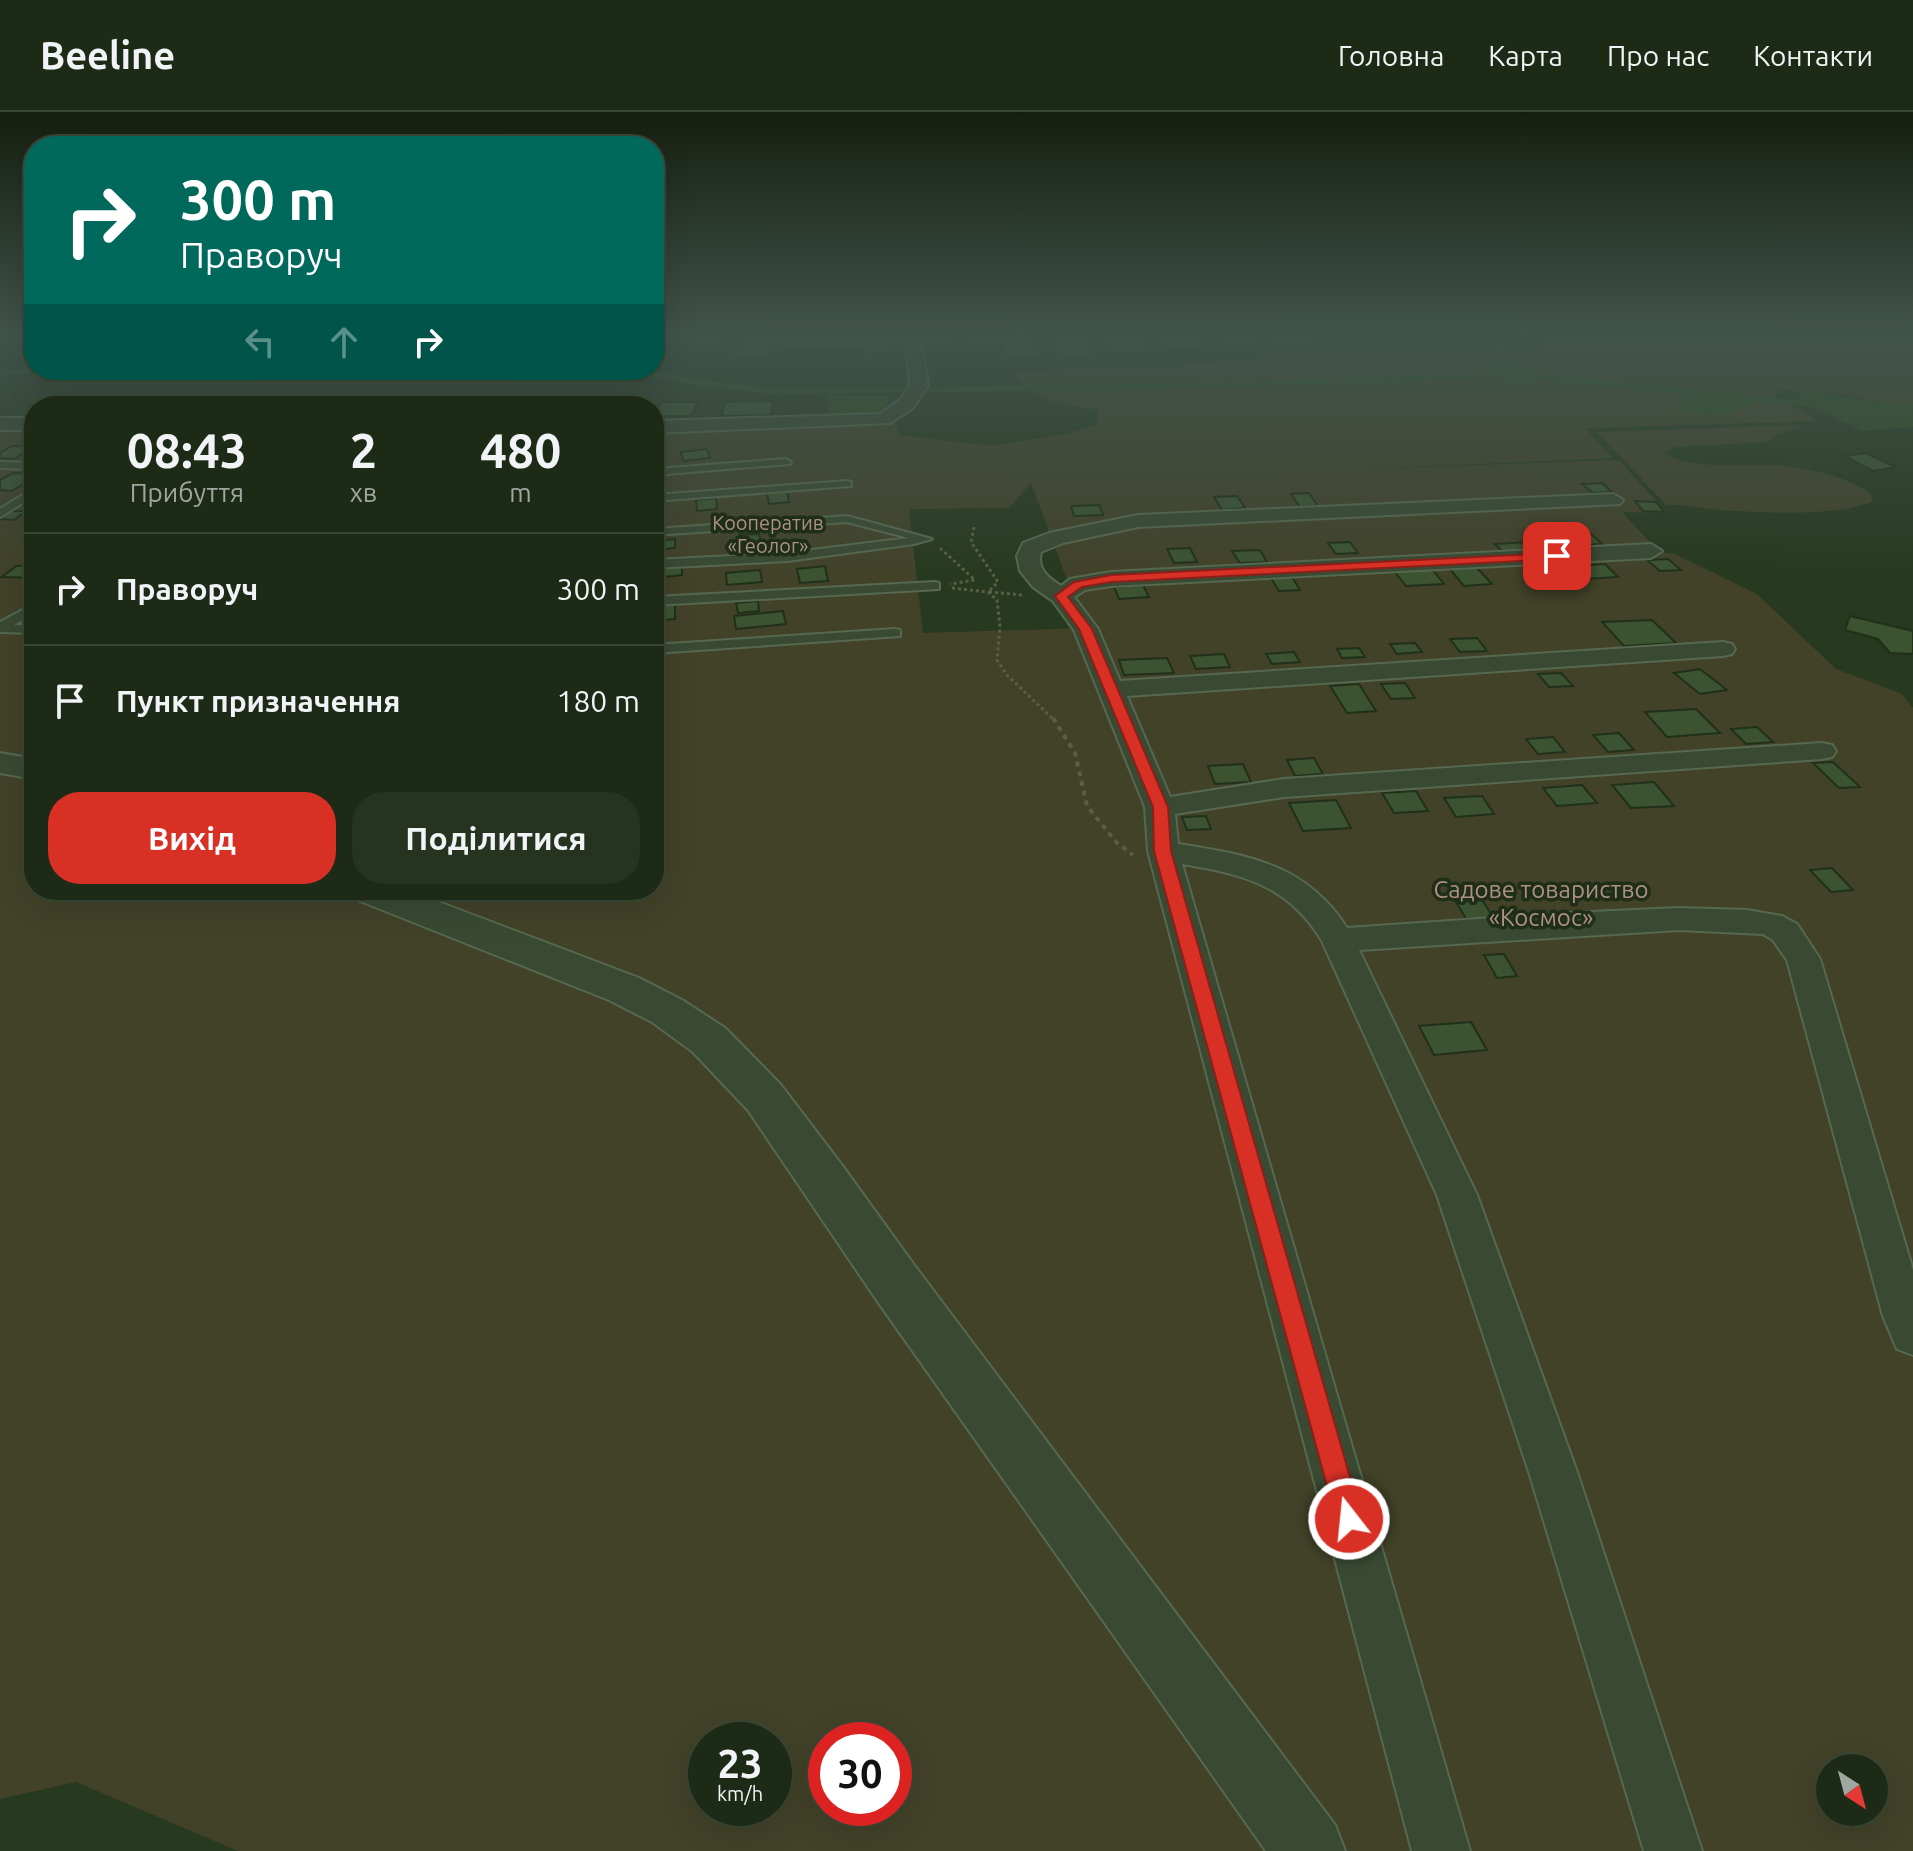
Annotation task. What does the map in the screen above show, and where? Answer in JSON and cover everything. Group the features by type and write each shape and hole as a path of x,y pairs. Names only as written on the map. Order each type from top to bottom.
{"street":[{"path":"664,427 884,419 891,414"},
{"path":"0,424 24,424"},
{"path":"1441,1851 1167,868 1160,807 1086,629 1061,596 1029,571 1026,558 1031,548 1057,538 1138,521 1613,500"},
{"path":"1061,596 1078,584 1111,579 1651,551"},
{"path":"1112,689 1723,649"},
{"path":"1160,807 1299,787 1822,751"},
{"path":"0,763 24,767"},
{"path":"1167,868 1225,861 1278,880 1313,903 1338,940 1457,1195 1553,1472 1673,1851"},
{"path":"395,900 624,989 667,1011 709,1040 764,1097 1309,1851"},
{"path":"1338,940 1679,919 1747,921 1771,924 1785,932 1796,943 1803,959 1913,1335"}],"lane":[{"path":"664,471 786,462"},
{"path":"0,465 24,466"},
{"path":"664,497 847,484"},
{"path":"0,514 24,498"},
{"path":"664,531 847,519 926,539 787,557 664,563"},
{"path":"664,600 935,586"},
{"path":"0,628 24,614"},
{"path":"0,628 24,629"},
{"path":"664,648 895,633"}],"path":[{"path":"974,527 971,542 998,582 988,592"},
{"path":"935,586 988,592 997,600 1000,627 997,660 1007,675 1051,716 1075,753 1087,806 1116,842 1167,868"}],"green space":[{"path":"1097,414 1807,414 1819,421 1585,428 1612,458 1366,469 1619,460 1667,513 1622,512 1659,552 1675,554 1757,594 1836,669 1902,694 1913,708 1913,1851 238,1851 76,1782 0,1799 0,431 24,431 24,900 664,900 664,427 896,423 898,435 992,446 1067,434 1096,425","holes":["1031,483 1085,628 923,633 909,509 1009,508"]},
{"path":"1799,425 1803,428 1778,434 1767,442 1676,447 1664,452 1673,458 1701,464 1775,465 1813,470 1860,487 1871,494 1872,502 1837,510 1798,513 1666,505 1597,432"}],"shaded area":[{"path":"829,414 876,414 863,417 829,417"},
{"path":"1826,414 1913,414 1913,427 1862,431"}],"building":[{"path":"664,414 692,414 664,416"},
{"path":"722,414 771,414 771,415"},
{"path":"12,446 24,447 24,453 14,459 0,458 0,453"},
{"path":"707,449 710,458 683,461 681,452"},
{"path":"1866,453 1895,467 1873,471 1845,456"},
{"path":"13,473 24,474 24,483 12,491 0,490 0,480"},
{"path":"1602,483 1612,492 1593,493 1582,484"},
{"path":"787,491 789,502 769,504 767,493"},
{"path":"1309,493 1318,506 1300,507 1291,494"},
{"path":"1237,496 1245,508 1222,510 1214,497"},
{"path":"716,498 717,509 697,511 696,500"},
{"path":"1635,501 1656,502 1664,512 1643,511"},
{"path":"1099,505 1103,515 1074,516 1071,506"},
{"path":"9,511 24,511 14,520 0,519"},
{"path":"1562,529 1568,534 1590,533 1602,544 1559,546 1543,530"},
{"path":"759,534 761,547 741,549 739,535"},
{"path":"675,539 675,548 664,549 664,540"},
{"path":"1545,541 1553,549 1503,552 1495,544"},
{"path":"1350,542 1358,553 1336,554 1328,543"},
{"path":"1190,548 1197,562 1174,563 1167,549"},
{"path":"1260,550 1267,562 1240,563 1232,551"},
{"path":"1668,559 1681,570 1660,571 1647,560"},
{"path":"1605,564 1618,577 1584,579 1571,566"},
{"path":"16,566 24,566 24,578 2,577"},
{"path":"682,566 682,575 664,577 664,567"},
{"path":"825,566 828,581 800,583 797,569"},
{"path":"1476,567 1492,584 1464,586 1449,568"},
{"path":"1432,569 1444,584 1406,586 1394,571"},
{"path":"760,570 762,582 727,585 726,573"},
{"path":"1292,577 1300,590 1279,591 1271,578"},
{"path":"1143,585 1149,597 1119,599 1114,587"},
{"path":"758,601 759,611 738,613 736,603"},
{"path":"675,603 675,619 664,620 664,604"},
{"path":"783,611 786,624 736,629 734,616"},
{"path":"1850,616 1913,631 1913,654 1890,653 1878,639 1845,630"},
{"path":"1652,620 1676,643 1624,646 1602,622"},
{"path":"1477,638 1487,651 1460,652 1450,639"},
{"path":"1415,643 1422,652 1397,654 1390,644"},
{"path":"1359,648 1365,657 1342,658 1337,649"},
{"path":"1294,652 1300,662 1272,664 1266,654"},
{"path":"1224,654 1230,667 1196,669 1190,656"},
{"path":"1167,658 1174,673 1124,675 1119,660"},
{"path":"1700,669 1727,690 1700,694 1674,673"},
{"path":"1561,673 1573,686 1549,687 1538,674"},
{"path":"1405,683 1415,698 1391,699 1381,684"},
{"path":"1359,684 1376,711 1347,713 1330,686"},
{"path":"1696,709 1720,733 1667,737 1645,712"},
{"path":"1757,727 1773,742 1746,744 1731,729"},
{"path":"1619,733 1634,750 1608,752 1593,735"},
{"path":"1553,737 1565,752 1538,754 1526,739"},
{"path":"1314,758 1323,774 1295,776 1287,760"},
{"path":"1833,762 1860,787 1839,788 1813,763"},
{"path":"1243,764 1251,782 1215,784 1208,766"},
{"path":"1654,782 1674,806 1631,808 1612,785"},
{"path":"1582,785 1597,803 1557,806 1543,788"},
{"path":"1416,791 1428,811 1394,813 1382,793"},
{"path":"1482,796 1494,814 1456,817 1444,798"},
{"path":"1336,800 1351,828 1303,831 1289,803"},
{"path":"1206,816 1211,829 1187,830 1182,817"},
{"path":"1832,868 1853,890 1831,892 1810,870"},
{"path":"1482,900 1495,920 1468,922 1456,902"},
{"path":"1504,954 1517,976 1497,978 1484,955"},
{"path":"1471,1022 1487,1050 1434,1055 1419,1026"}],"route":[{"path":"1349,1519 1163,851 1160,807 1086,629 1061,596 1078,584 1111,579 1557,556"}],"park label":[{"name":"Кооператив «Геолог»","path":"768,534"},
{"name":"Садове товариство «Космос»","path":"1541,904"}]}
